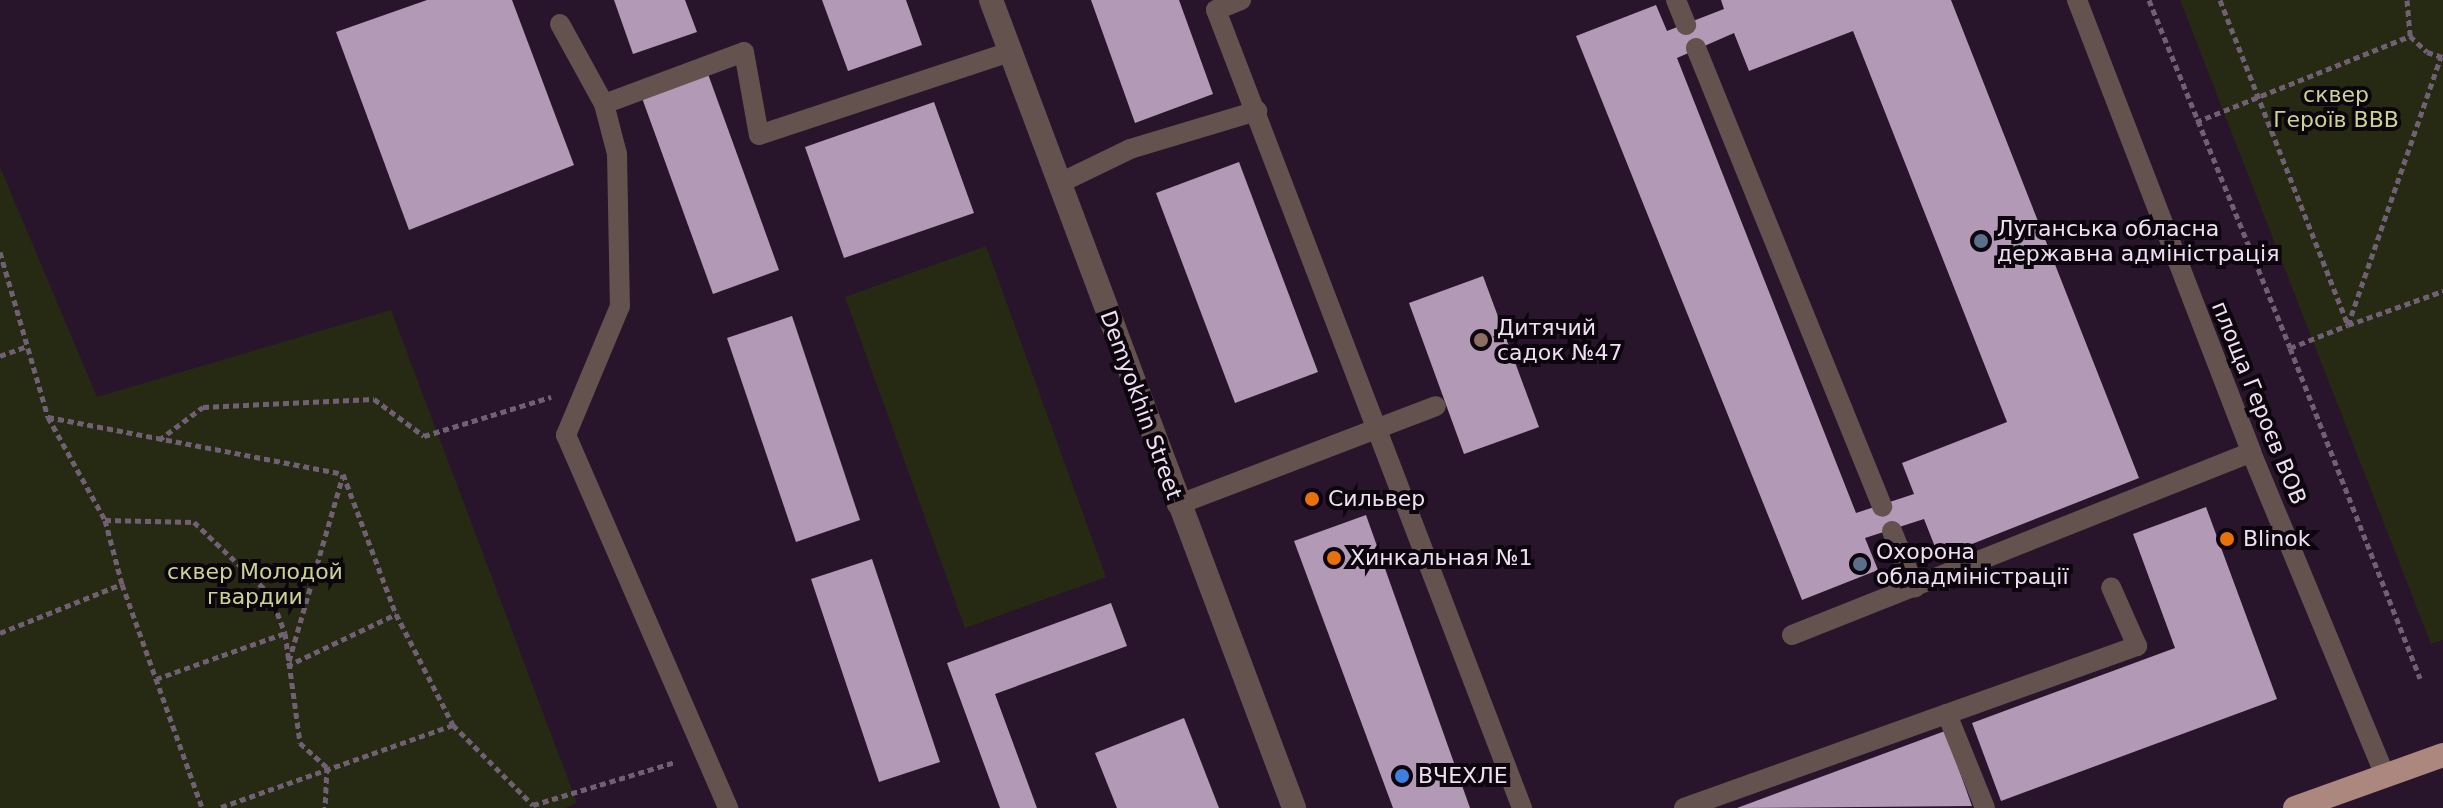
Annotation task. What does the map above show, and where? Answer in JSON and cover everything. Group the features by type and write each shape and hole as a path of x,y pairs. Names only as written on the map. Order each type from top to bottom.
{"main road":[{"path":"2295,808 2443,755"}],"street":[{"name":"Demyokhin Street","path":"991,0 1177,505 1294,808"}],"lane":[{"path":"1241,0 1216,10 1380,430 1522,808"},
{"path":"1676,0 1686,25"},
{"name":"площа Героєв ВОВ","path":"2077,0 2251,452 2385,775"},
{"path":"560,24 604,104 617,154 620,306 566,435 728,808"},
{"path":"1696,48 1882,507"},
{"path":"604,104 744,52 759,135 1010,52"},
{"path":"1060,183 1130,149 1257,111"},
{"path":"1177,505 1380,430 1436,406"},
{"path":"1792,635 2251,452"},
{"path":"1892,531 1915,588"},
{"path":"1684,808 2137,646 2111,587"},
{"path":"1947,714 1985,808"}],"path":[{"path":"2149,0 2420,678"},
{"path":"2220,0 2348,325"},
{"path":"2348,325 2442,57 2427,52 2410,36 2405,22 2407,0"},
{"path":"2196,122 2410,36"},
{"path":"1,257 48,417 105,520 122,584 202,808"},
{"path":"2290,348 2443,291"},
{"path":"0,356 25,347"},
{"path":"158,441 203,407 374,399 424,436 586,387"},
{"path":"48,417 158,441 343,474"},
{"path":"343,474 396,614 453,725 533,805 683,760"},
{"path":"287,666 343,474"},
{"path":"105,520 194,522 270,594 285,633 287,666 300,743 327,767"},
{"path":"0,633 122,584"},
{"path":"287,666 396,614"},
{"path":"156,679 285,633"},
{"path":"218,808 453,725"},
{"path":"325,808 327,767"}],"green space":[{"name":"сквер Героїв ВВВ","path":"2180,0 2443,0 2443,640 2431,644"},
{"name":"сквер Молодой гвардии","path":"0,167 97,397 391,310 577,803 565,808 0,808"},
{"path":"986,246 1106,577 965,628 845,297"}],"building":[{"path":"427,0 512,0 574,165 409,230 336,32"},
{"path":"614,0 685,0 697,32 633,54"},
{"path":"822,0 906,0 922,45 848,71"},
{"path":"1091,0 1179,0 1213,94 1135,123"},
{"path":"1721,0 1951,0 2139,478 1939,557 1924,519 1865,538 1878,570 1802,600 1576,36 1656,5 1667,31 1724,9","holes":["1853,31 2007,422 1902,463 1914,494 1856,513 1677,58 1734,33 1749,71"]},
{"path":"708,74 779,270 713,294 642,98"},
{"path":"934,102 974,213 844,258 805,147"},
{"path":"1239,162 1318,372 1235,403 1156,193"},
{"path":"1483,276 1539,427 1464,454 1409,303"},
{"path":"792,316 860,520 796,542 727,338"},
{"path":"2206,507 2277,699 2001,801 1972,723 2175,648 2133,534"},
{"path":"1366,515 1470,808 1393,808 1294,541"},
{"path":"872,559 940,762 879,782 811,579"},
{"path":"1111,603 1127,646 995,694 1037,808 1000,808 947,663"},
{"path":"1184,718 1219,808 1117,808 1095,753"},
{"path":"1945,731 1972,806 1737,808"}],"place":[{"name":"Луганська обласна державна адміністрація","path":"1981,241"},
{"name":"Дитячий садок №47","path":"1481,340"},
{"name":"Сильвер","path":"1312,499"},
{"name":"Blinok","path":"2227,539"},
{"name":"Хинкальная №1","path":"1334,558"},
{"name":"Охорона обладміністрації","path":"1860,564"},
{"name":"ВЧЕХЛЕ","path":"1402,776"}]}
